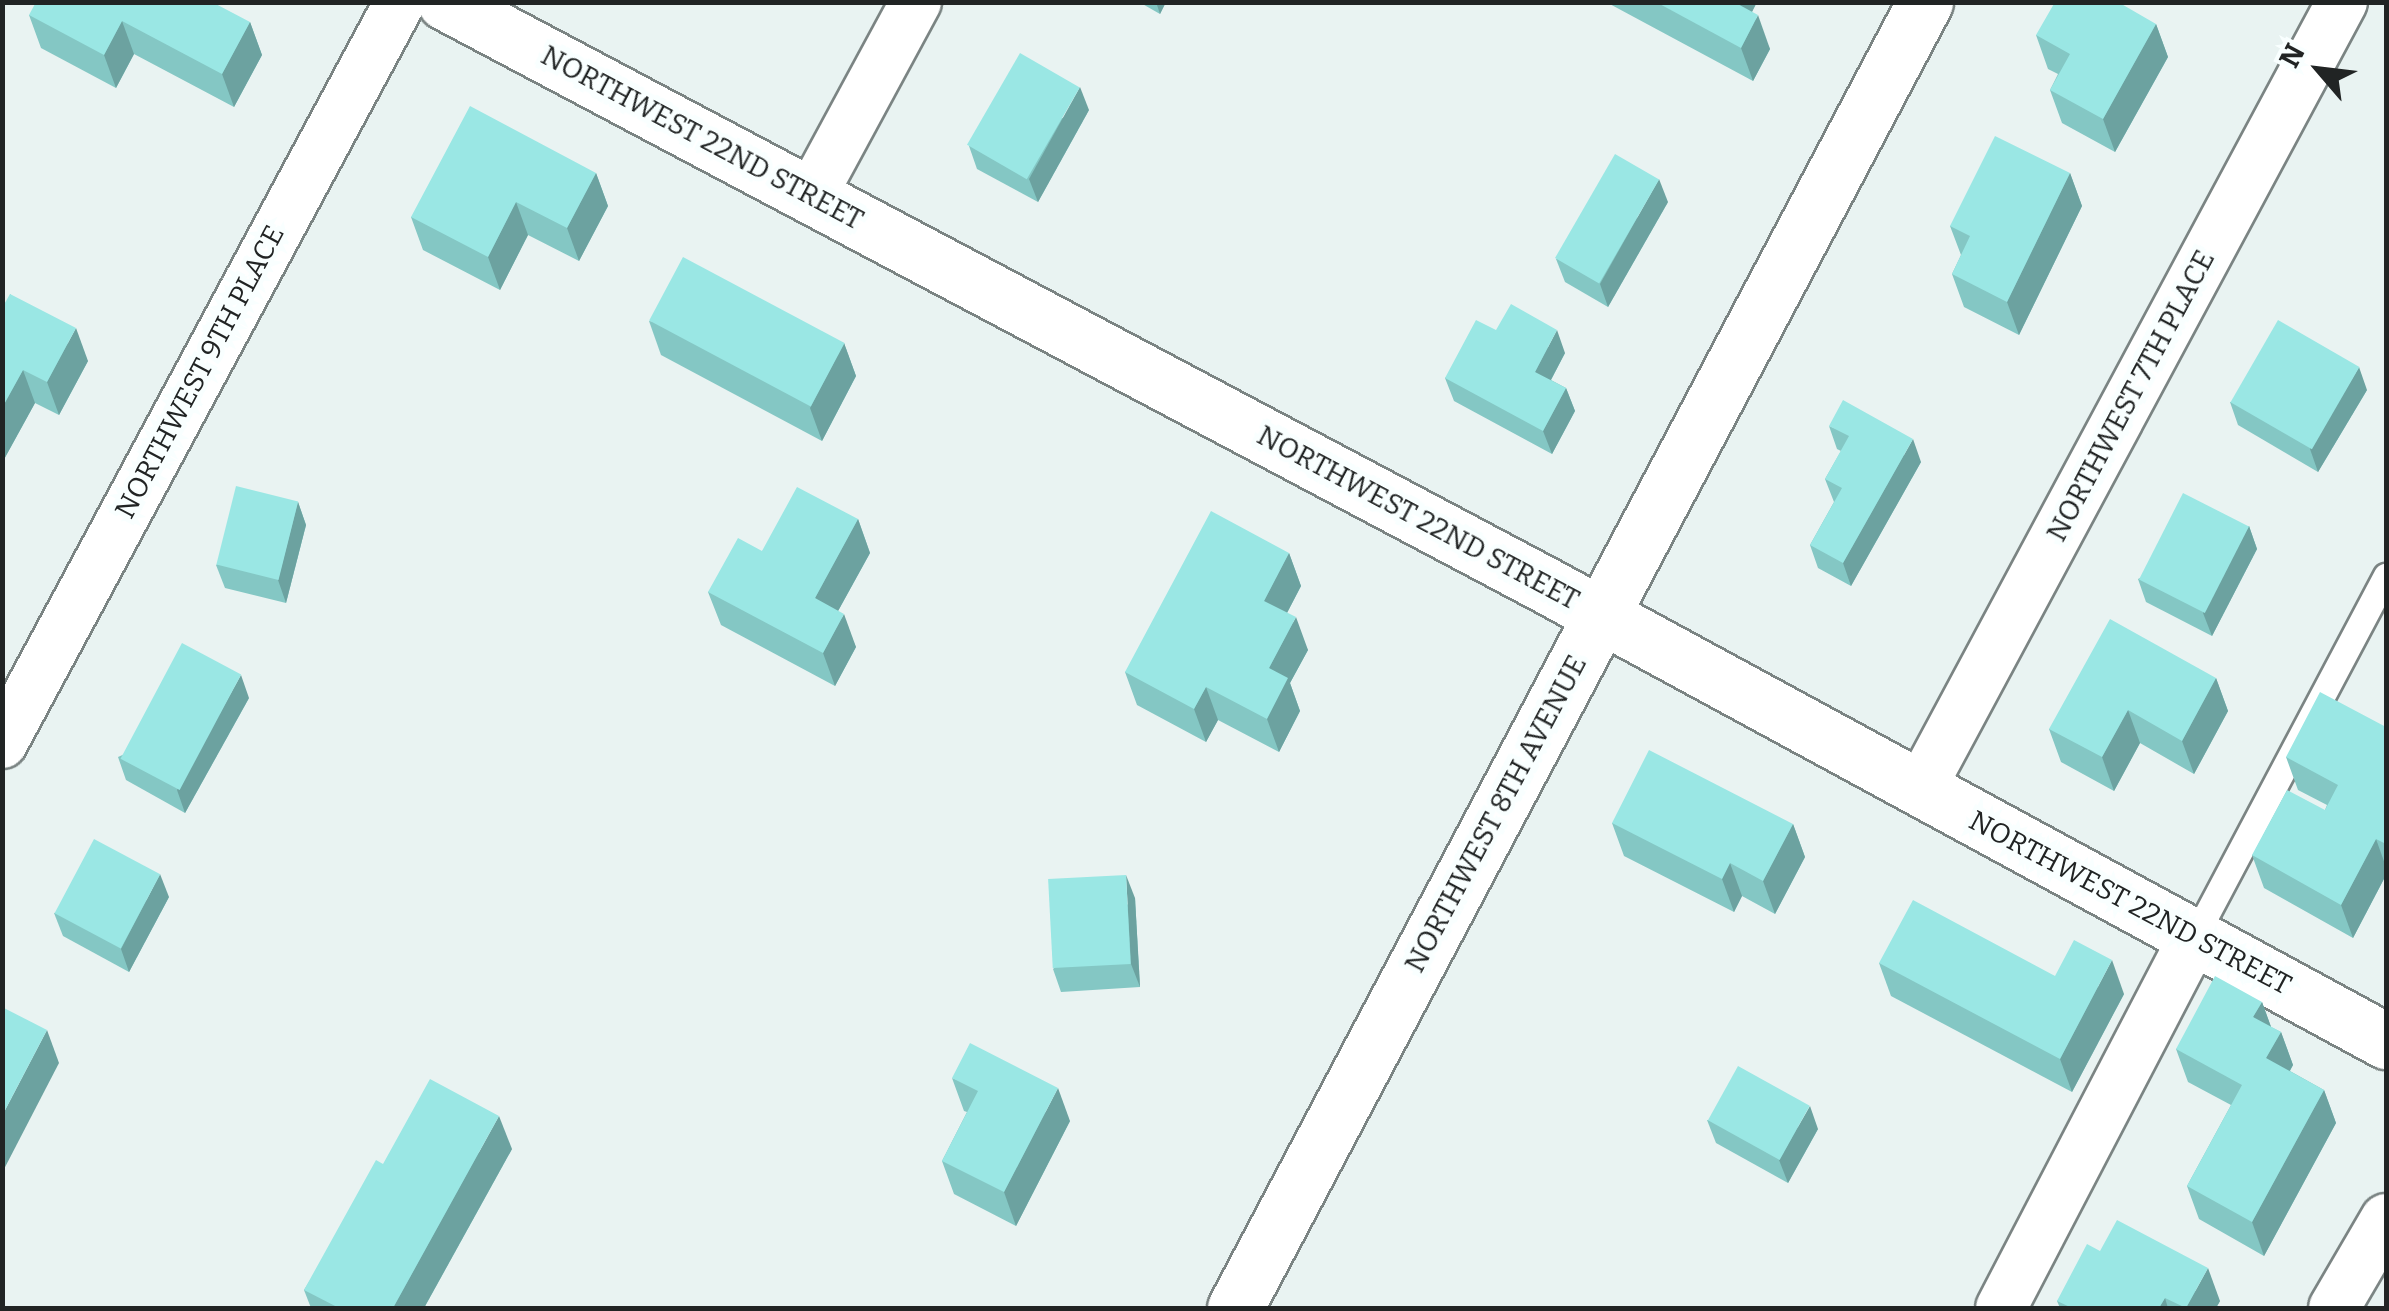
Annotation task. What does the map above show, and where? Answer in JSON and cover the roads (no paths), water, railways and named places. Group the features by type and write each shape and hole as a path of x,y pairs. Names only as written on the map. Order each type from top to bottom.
{"street":[{"name":"NORTHWEST 9TH PLACE","path":"2,743 400,2"},
{"name":"NORTHWEST 22ND STREET","path":"445,2 1600,615 2386,1041"},
{"path":"810,196 916,2"},
{"name":"NORTHWEST 8TH AVENUE","path":"1235,1308 1925,2"},
{"name":"NORTHWEST 7TH PLACE","path":"1920,790 2342,2"},
{"path":"2001,1308 2194,938"},
{"path":"2334,1308 2386,1219"}],"lane":[{"path":"2194,938 2386,576"}]}
